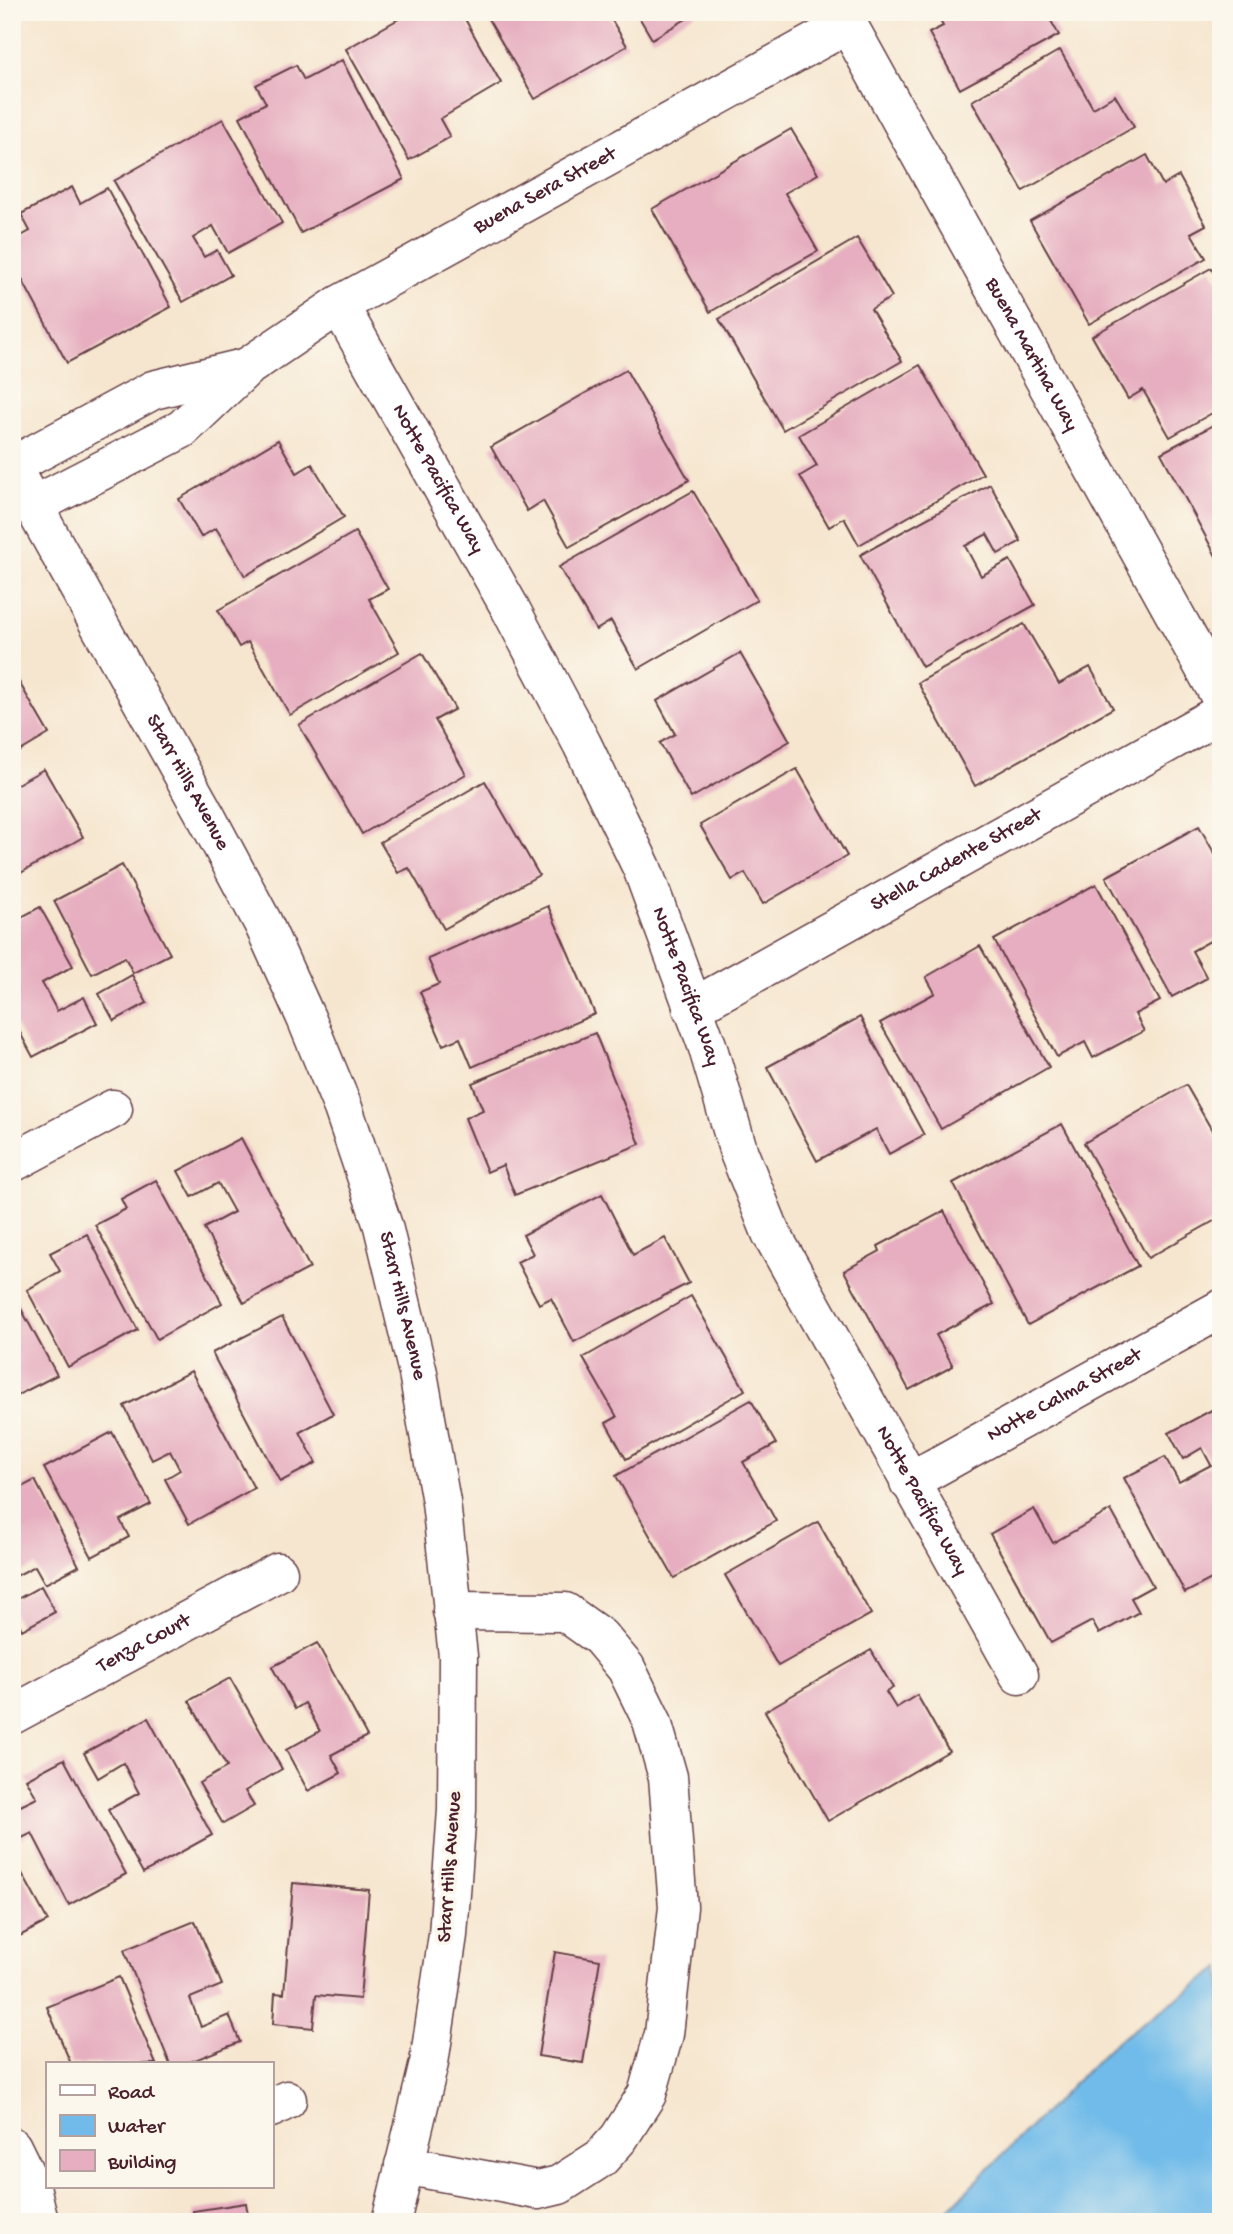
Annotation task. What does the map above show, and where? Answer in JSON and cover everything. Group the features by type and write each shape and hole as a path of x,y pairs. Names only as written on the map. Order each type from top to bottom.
{"street":[{"name":"Buena Sera Street","path":"33,506 182,429 246,368 339,304 844,18"},
{"name":"Buena Martina Way","path":"844,18 1221,698"},
{"name":"Notte Pacifica Way","path":"339,304 502,594 582,744 642,868 707,1045 739,1153 771,1233 1019,1675"},
{"name":"Buena Sera Street","path":"12,467 153,390 246,368"},
{"path":"112,412 134,454"},
{"name":"Starr Hills Avenue","path":"12,467 263,923 306,1018 343,1108 383,1226 418,1373 441,1502 458,1656 457,1797 448,1935 429,2063 391,2222"},
{"name":"Stella Cadente Street","path":"692,1007 1221,713"},
{"path":"12,1163 113,1109"},
{"name":"Notte Calma Street","path":"909,1482 1221,1309"},
{"name":"Tenza Court","path":"12,1715 278,1572"},
{"path":"404,2165 538,2190 559,2185 601,2158 619,2138 647,2094 664,2034 678,1907 668,1777 652,1721 626,1668 600,1637 565,1612 452,1611"},
{"path":"12,2147 39,2197"}],"water":[{"path":"1221,1968 1221,2222 936,2222 1113,2044"}],"building":[{"path":"411,12 436,12 438,17 446,12 461,12 501,83 440,119 450,137 409,160 346,49"},
{"path":"484,12 607,12 627,46 535,99"},
{"path":"636,12 698,12 652,39"},
{"path":"935,12 1046,12 1059,35 960,89 929,33 943,26"},
{"path":"1060,50 1093,108 1115,95 1134,127 1023,191 972,101"},
{"path":"342,60 404,179 301,233 240,117 266,103 256,85 296,65 304,80"},
{"path":"223,119 282,223 228,253 213,226 193,238 204,257 217,250 231,275 183,302 114,181"},
{"path":"791,129 818,174 785,193 818,251 710,312 652,209"},
{"path":"1147,155 1163,185 1179,176 1206,225 1191,233 1206,258 1089,324 1030,221"},
{"path":"72,187 80,203 107,188 171,307 67,363 12,261 12,241 30,231 21,214"},
{"path":"857,238 892,297 871,309 902,361 783,430 719,319"},
{"path":"1211,268 1221,285 1221,408 1170,437 1143,390 1128,399 1092,336"},
{"path":"920,365 983,474 859,545 844,518 829,527 800,476 817,466 799,435"},
{"path":"626,370 689,480 569,547 543,501 527,511 491,447"},
{"path":"1221,421 1221,556 1217,558 1161,453"},
{"path":"278,440 297,473 312,464 344,517 245,576 216,528 201,537 179,499"},
{"path":"990,484 1021,541 998,554 987,534 965,546 981,576 1010,560 1035,605 922,667 860,555"},
{"path":"693,491 757,600 638,669 611,621 596,630 559,567"},
{"path":"355,532 388,589 369,599 399,652 290,715 248,642 239,647 218,610"},
{"path":"1024,624 1059,684 1090,667 1113,708 975,786 918,683"},
{"path":"422,653 455,709 435,720 466,774 362,834 299,725"},
{"path":"740,653 790,741 691,798 660,743 675,734 657,701"},
{"path":"12,670 49,734 12,756"},
{"path":"44,769 83,837 12,878 12,787"},
{"path":"797,769 847,856 763,904 745,873 732,880 700,825"},
{"path":"485,781 539,875 444,929 409,868 398,873 380,842"},
{"path":"1199,826 1221,865 1221,935 1192,951 1207,978 1172,997 1106,877"},
{"path":"122,865 170,954 133,973 125,957 92,974 54,901"},
{"path":"1096,884 1160,1001 1135,1014 1144,1031 1093,1058 1085,1042 1057,1057 994,940"},
{"path":"548,906 595,1014 472,1067 460,1038 443,1045 420,992 439,984 428,959"},
{"path":"40,907 73,966 42,983 57,1011 84,997 97,1023 33,1057 12,1018 12,922"},
{"path":"980,946 1049,1067 941,1129 880,1023 935,993 926,977"},
{"path":"132,975 147,1003 114,1021 99,994"},
{"path":"860,1017 924,1135 889,1154 876,1129 817,1161 767,1067"},
{"path":"595,1033 640,1144 515,1195 503,1165 487,1172 465,1118 483,1110 472,1083"},
{"path":"1186,1085 1221,1146 1221,1217 1148,1258 1084,1143"},
{"path":"1062,1124 1138,1266 1028,1325 953,1183"},
{"path":"241,1138 310,1268 244,1303 204,1228 234,1212 218,1183 192,1197 178,1171"},
{"path":"156,1180 222,1303 157,1339 95,1225 126,1209 121,1199"},
{"path":"602,1194 633,1255 665,1238 689,1283 574,1342 551,1298 539,1304 517,1262 533,1254 523,1235"},
{"path":"944,1211 994,1304 936,1335 953,1366 909,1390 844,1271 880,1251 878,1246"},
{"path":"87,1234 138,1330 68,1367 27,1290 60,1271 50,1253"},
{"path":"12,1292 57,1375 12,1398"},
{"path":"691,1296 745,1390 626,1459 606,1423 617,1417 583,1358"},
{"path":"282,1317 333,1414 300,1432 316,1463 280,1482 212,1353"},
{"path":"191,1371 254,1488 189,1524 165,1479 180,1470 170,1451 152,1460 124,1406"},
{"path":"751,1400 776,1444 743,1462 776,1521 674,1578 616,1476"},
{"path":"1221,1405 1221,1574 1185,1593 1124,1478 1165,1457 1179,1482 1211,1465 1202,1448 1183,1459 1169,1433"},
{"path":"112,1432 151,1504 120,1520 129,1537 92,1557 44,1468"},
{"path":"35,1480 79,1566 45,1584 35,1566 12,1578 12,1492"},
{"path":"1034,1509 1053,1543 1111,1510 1153,1586 1131,1598 1139,1612 1099,1634 1092,1621 1051,1643 990,1534"},
{"path":"818,1522 871,1614 778,1666 725,1575"},
{"path":"41,1586 55,1612 22,1630 12,1610 12,1602"},
{"path":"317,1643 367,1736 331,1755 341,1773 308,1791 286,1750 320,1731 305,1703 295,1709 272,1667"},
{"path":"871,1650 893,1688 886,1692 896,1708 917,1695 949,1751 828,1821 765,1711"},
{"path":"230,1678 282,1769 245,1791 254,1806 223,1824 199,1783 227,1767 189,1701"},
{"path":"148,1718 212,1835 143,1873 108,1810 139,1793 123,1763 98,1778 84,1753"},
{"path":"64,1759 126,1874 69,1905 32,1833 20,1839 12,1825 12,1810 37,1798 26,1779"},
{"path":"12,1855 48,1921 12,1940"},
{"path":"293,1883 369,1890 360,1999 316,1995 313,2028 273,2024 275,1993 284,1994"},
{"path":"195,1921 222,1985 190,1998 201,2027 229,2015 240,2042 190,2062 169,2062 124,1950"},
{"path":"555,1952 600,1960 583,2063 538,2056"},
{"path":"119,1977 155,2062 70,2062 47,2007"},
{"path":"246,2203 249,2222 195,2222 193,2211"}]}
